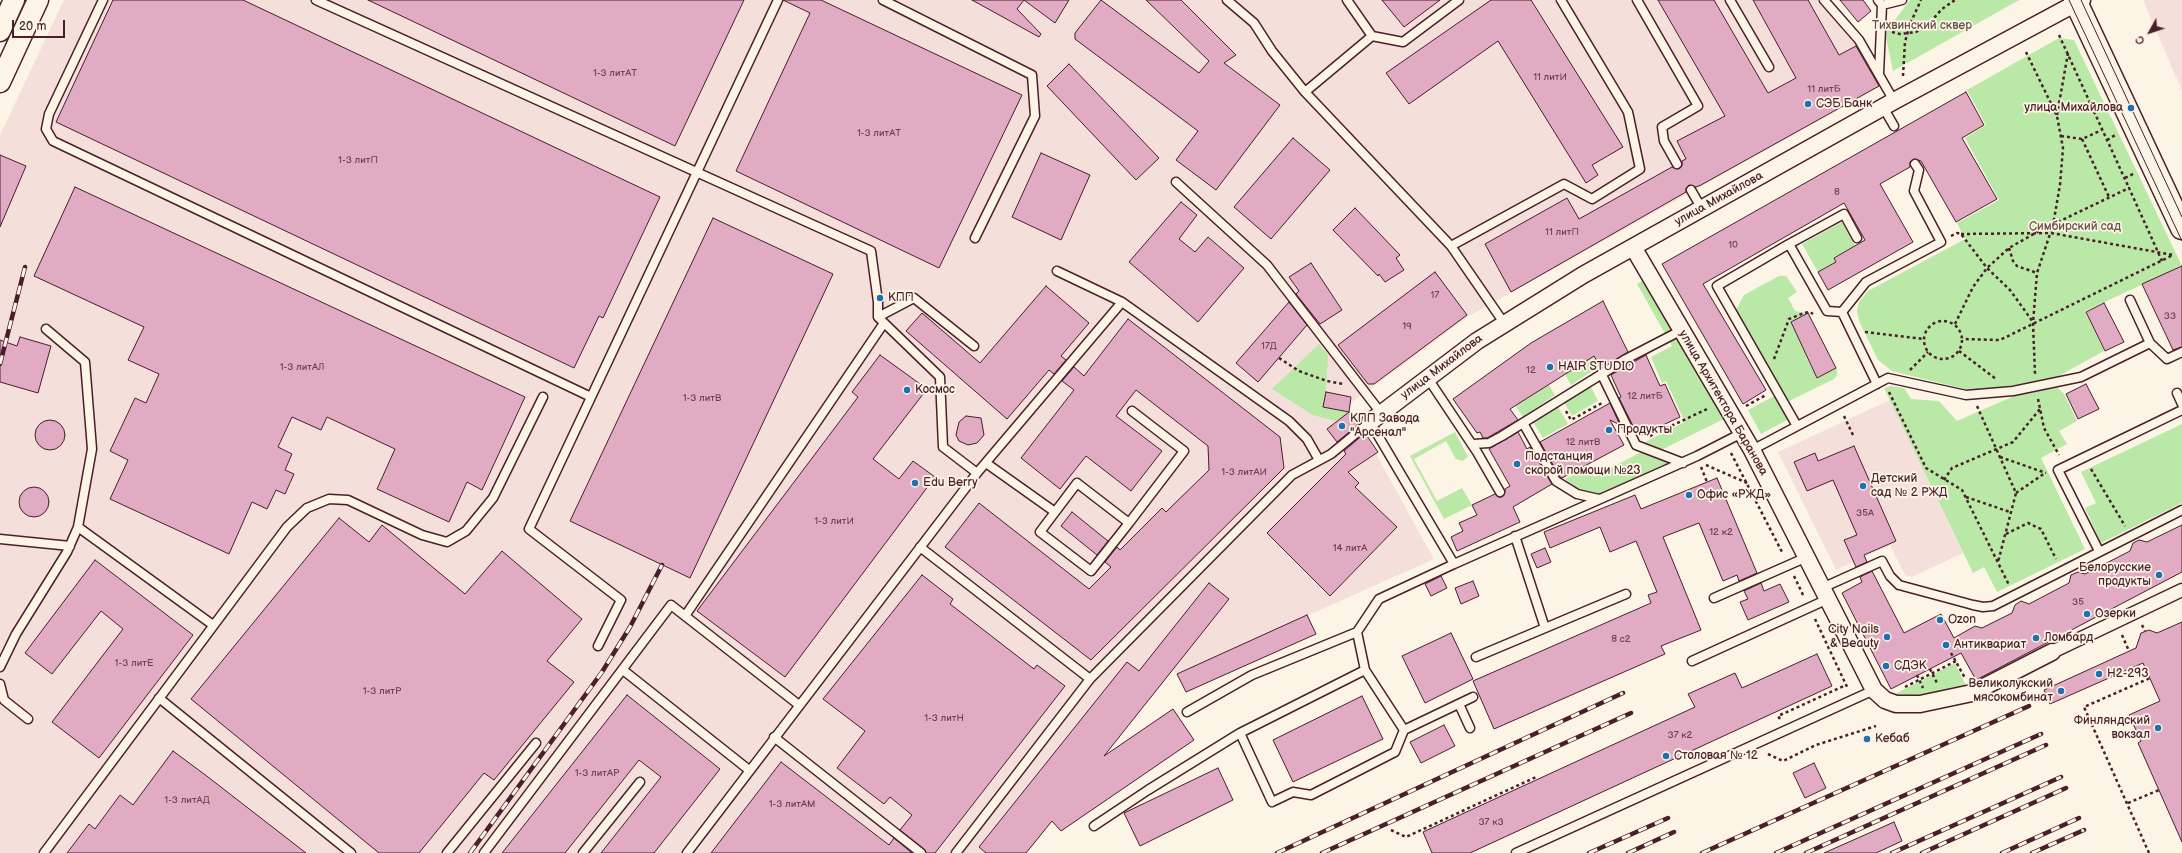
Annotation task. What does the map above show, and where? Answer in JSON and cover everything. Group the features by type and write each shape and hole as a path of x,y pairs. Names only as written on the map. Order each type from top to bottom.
{"main road":[{"path":"2078,1 2182,228"}],"street":[{"path":"0,31 14,0"},
{"path":"0,82 38,0"},
{"name":"улица Михайлова","path":"1376,418 1427,377 1504,323 1633,246 2078,1"},
{"name":"улица Архитектора Баранова","path":"1633,246 1752,450 1874,690 1885,700 1896,704 1920,704 1972,693 2052,652 2182,590"}],"lane":[{"path":"103,0 49,114 46,129 53,141 591,397"},
{"path":"316,0 871,251 878,302 878,317 940,377 943,447 977,474"},
{"path":"598,646 621,600 530,528 778,0"},
{"path":"883,0 1032,75 1035,116 975,238"},
{"path":"1227,0 1254,23 1272,51 1306,92 1451,246 1504,323"},
{"path":"1347,0 1372,36 1404,42 1460,0"},
{"path":"1451,246 1564,184 1592,199 1640,169 1628,112 1562,0"},
{"path":"1637,0 1698,106 1662,127 1664,141 1677,164"},
{"path":"1730,0 1769,67"},
{"path":"1824,0 1859,40 1879,75 1889,104 1894,126"},
{"path":"1879,75 1882,27 1880,3 1902,0"},
{"path":"1306,92 1372,36"},
{"path":"1842,312 1866,282 1941,242 1914,191 1919,170 1916,164"},
{"path":"1176,182 1267,265 1376,418 1454,564"},
{"path":"1691,190 1702,209"},
{"path":"1797,426 1717,286 1844,214 1857,238"},
{"path":"1789,244 1827,311 1842,312"},
{"path":"1057,271 1122,302 1289,421 1307,439 1319,460"},
{"path":"878,317 914,298 974,346"},
{"path":"2130,300 2150,343 2167,359 2182,352"},
{"path":"687,853 774,737 977,474 1122,302"},
{"path":"1842,312 1850,330 1880,382"},
{"path":"685,616 884,323"},
{"path":"0,667 16,634 70,546 78,527 92,449 85,362 46,329"},
{"path":"1472,444 1489,443 1626,359 1682,330"},
{"path":"1752,450 1888,378 1972,394 2013,391 2080,377 2150,343"},
{"path":"1602,375 1636,445 1683,463"},
{"path":"1427,377 1472,444 1500,492"},
{"path":"2177,393 2182,404"},
{"path":"44,853 158,698 287,527 307,508 328,500 348,500 422,535 447,542 466,531 493,498 543,397"},
{"path":"2099,551 2061,469 2182,410"},
{"path":"1129,523 1077,483 1040,532 1091,571 1129,523 1184,451 1132,411"},
{"path":"956,853 1090,679 1292,475 1331,454 1376,418"},
{"path":"1523,423 1556,481 1577,494 1599,499"},
{"path":"1188,712 1252,675 1357,632 1379,599 1515,536 1683,463 1742,433"},
{"path":"986,463 1055,512"},
{"path":"1692,661 1825,594 1882,560 1890,576 1899,585 1982,607 1993,606 2130,535 2182,510"},
{"path":"78,527 213,625"},
{"path":"1515,536 1544,628"},
{"path":"0,539 70,546"},
{"path":"920,547 1090,679"},
{"path":"1714,598 1806,557"},
{"path":"1476,657 1626,594"},
{"path":"484,853 624,670 671,605 799,705"},
{"path":"1357,632 1365,670 1404,730"},
{"path":"624,670 750,770"},
{"path":"1094,826 1148,790 1240,733 1365,670"},
{"path":"0,684 4,700 28,719"},
{"path":"1516,853 1874,690"},
{"path":"1240,733 1272,802 1293,792 1311,795 1395,752 1404,730 1473,697"},
{"path":"158,698 351,853"},
{"path":"1459,704 1470,728"},
{"path":"774,737 921,853"},
{"path":"447,853 536,743"},
{"path":"584,853 640,782"}],"path":[{"path":"1903,76 1907,33 1921,0"},
{"path":"1882,27 1900,34 1916,32 1927,26 1942,9 1955,0"},
{"path":"2059,35 2162,261"},
{"path":"1998,563 2016,493 2045,473 2061,469 2044,428 2035,386 2033,323 2037,273 2052,233 2060,185 2063,148 2062,136 2057,116 2026,52"},
{"path":"2057,116 2068,53"},
{"path":"2062,136 2082,139 2102,130"},
{"path":"2107,140 2115,136"},
{"path":"2082,139 2110,197"},
{"path":"2124,178 2133,174"},
{"path":"1954,324 1973,287 1987,268 2009,248 2037,232 2129,188"},
{"path":"1941,242 1957,233 2037,232 2052,233 2174,255 2000,340 1963,339"},
{"path":"1961,234 1987,268 2010,290 2033,323"},
{"path":"2009,248 2013,261 2017,266 2037,273"},
{"path":"1768,375 1790,319 1796,315 1810,312 1818,318"},
{"path":"1940,321 1947,321 1954,324 1960,330 1963,339 1959,351 1954,356 1940,360 1928,352 1924,339 1927,329 1940,321"},
{"path":"1850,330 1924,339"},
{"path":"1959,351 2013,391"},
{"path":"1900,380 1928,352"},
{"path":"1279,358 1299,371 1327,381"},
{"path":"1880,382 1926,468 1962,490 2010,586"},
{"path":"1740,409 1777,389"},
{"path":"1972,394 2016,493"},
{"path":"1560,400 1571,420 1613,397"},
{"path":"1838,405 1853,435"},
{"path":"1636,445 1707,409"},
{"path":"1944,480 1952,468 2013,442 2040,409"},
{"path":"2000,456 2045,473"},
{"path":"2084,457 2130,535"},
{"path":"1700,463 1747,484"},
{"path":"1965,496 2010,512"},
{"path":"2005,534 2028,523 2041,529 2062,570"},
{"path":"1898,690 1956,661 1952,653"},
{"path":"2149,853 2084,707 2150,678"},
{"path":"1768,754 1783,761 1816,746 1876,726"},
{"path":"1391,830 1406,837 1536,777"},
{"path":"2128,803 2159,790"}],"shaded area":[{"path":"64,0 1824,0 1859,44 1883,85 1469,316 1350,404 1349,412 1378,452 1376,454 1434,559 1177,674 1173,670 1026,853 0,853 0,135"},
{"path":"2143,0 2182,0 2182,90 2174,73"},
{"name":"Детский сад № 2 РЖД","path":"1890,400 1963,553 1912,577 1905,575 1890,545 1836,570 1778,452"}],"green space":[{"name":"Тихвинский сквер","path":"1910,0 2019,0 1893,71 1885,33"},
{"name":"Симбирский сад","path":"2059,38 2074,40 2182,266 2085,311 2104,351 2057,377 1996,388 1968,390 1892,371 1878,360 1859,321 1857,310 1859,302 1868,291 1965,239 1957,223 1999,200 1965,138 1986,125 1967,90"},
{"path":"1842,222 1855,246 1834,257 1836,262 1818,272 1802,244"},
{"path":"1779,276 1786,276 1797,292 1788,298 1795,311 1808,313 1791,322 1803,348 1821,338 1825,346 1806,357 1817,378 1837,368 1837,375 1834,379 1789,401 1736,310 1744,295"},
{"path":"1645,279 1724,419 1661,450 1643,443 1685,422 1666,381 1662,383 1651,357 1672,346 1637,284"},
{"path":"1319,344 1328,355 1326,392 1349,412 1336,421 1313,415 1272,389"},
{"path":"1594,356 1600,366 1571,385 1565,374"},
{"path":"1548,384 1555,395 1523,417 1515,405"},
{"path":"1890,386 1904,388 1911,399 1939,401 1957,421 2014,396 2057,387 2064,394 2077,421 2059,431 2067,444 2041,458 2085,549 1997,592 1984,567 1973,573 1884,388"},
{"path":"1591,387 1598,401 1572,416 1564,402"},
{"path":"1776,395 1789,419 1761,434 1748,410"},
{"path":"1558,407 1568,424 1543,438 1533,422"},
{"path":"2182,424 2182,503 2101,543 2085,508 2096,503 2081,472"},
{"path":"1455,432 1468,457 1462,461 1456,459 1446,441 1414,459 1437,501 1462,488 1472,505 1444,519 1410,456"},
{"path":"1643,451 1669,463 1596,496 1580,490 1565,479 1588,467 1594,477"},
{"path":"1955,663 1966,686 1918,696 1902,697 1895,694"}],"building":[{"path":"113,0 243,0 660,197 603,318 599,316 574,368 56,122"},
{"path":"368,0 744,0 675,146"},
{"path":"783,0 821,0 1022,95 939,268 736,171 810,13"},
{"path":"972,0 1024,0 1017,9 1041,34 1039,37"},
{"path":"1024,0 1069,0 1055,23"},
{"path":"1101,0 1199,73 1209,61 1146,0 1181,0 1236,55 1224,63 1280,105 1216,190 1176,160 1198,131 1075,39 1075,33"},
{"path":"1382,0 1440,0 1404,27"},
{"path":"1491,0 1531,0 1623,147 1592,165 1598,175 1586,183 1498,41 1409,104 1386,73"},
{"path":"1658,0 1714,0 1768,93 1796,78 1753,0 1808,0 1839,55 1856,46 1879,86 1701,185 1696,187 1689,185 1686,188 1686,192 1511,292 1485,244 1567,198 1579,219 1672,167 1679,169 1682,166 1682,161 1686,159 1677,141 1725,116"},
{"path":"1840,0 1863,0 1871,11 1858,22"},
{"path":"1069,64 1159,158 1136,180 1047,86"},
{"path":"1966,92 1984,125 1962,138 1997,199 1956,222 1921,161 1914,159 1910,162 1910,167 1880,184 1913,242 1828,290 1818,272 1836,262 1834,258 1865,240 1844,203 1703,284 1766,390 1743,404 1662,264"},
{"path":"1293,138 1330,170 1271,239 1234,207"},
{"path":"1041,153 1090,175 1061,240 1012,217"},
{"path":"0,155 26,166 0,227"},
{"path":"75,187 525,397 482,490 467,482 449,522 377,489 395,449 327,417 321,430 292,417 278,447 292,454 285,470 294,474 285,494 276,490 267,509 252,502 229,554 110,499 128,460 110,451 135,398 146,403 159,374 128,360 144,327 34,276"},
{"path":"1181,202 1197,215 1179,239 1195,252 1208,237 1244,268 1198,322 1129,262"},
{"path":"1355,208 1400,255 1396,258 1404,270 1385,282 1379,274 1378,276 1333,230"},
{"path":"713,218 833,274 690,578 570,521"},
{"path":"1311,263 1342,310 1320,324 1296,294 1299,291 1289,277"},
{"path":"2182,266 2182,347 2173,350 2142,284"},
{"path":"1435,272 1467,315 1374,384 1368,384 1338,345"},
{"path":"1046,286 1089,323 1061,356 1066,360 1054,374 1049,370 1007,419 906,331 922,313 980,363"},
{"path":"1603,301 1628,352 1607,365 1606,363 1600,366 1594,356 1510,409 1518,420 1487,438 1483,438 1480,432 1477,433 1453,399 1531,343"},
{"path":"1289,302 1307,325 1258,382 1236,363"},
{"path":"2104,303 2124,342 2105,351 2086,312"},
{"path":"1808,313 1836,368 1817,378 1791,322"},
{"path":"1128,319 1280,437 1284,468 1091,660 945,547 979,503 1089,589 1111,567 1105,562 1117,547 1120,550 1162,508 1166,512 1209,470 1208,446 1136,390 1116,416 1162,451 1131,491 1086,456 1060,489 1021,458 1074,390 1062,381 1074,367 1084,376"},
{"path":"20,337 51,346 38,393 0,382 0,340 17,346"},
{"path":"880,355 927,389 873,459 899,479 913,461 935,477 785,677 697,611 858,397 852,392"},
{"path":"1646,355 1660,386 1665,384 1680,417 1642,435 1636,432 1619,398 1621,397 1611,375"},
{"path":"2086,384 2099,409 2078,419 2066,394"},
{"path":"1326,392 1351,397 1349,412 1323,407"},
{"path":"1610,403 1620,425 1610,420 1624,445 1562,478 1560,477 1540,442"},
{"name":"КПП Завода \"Арсенал\"","path":"1349,412 1359,424 1337,442 1327,429"},
{"path":"966,416 981,418 984,435 977,443 968,445 959,441 956,435 959,422"},
{"path":"50,420 61,424 65,435 61,446 50,450 39,446 35,435 39,424"},
{"path":"1518,432 1527,449 1530,447 1552,484 1513,507 1520,522 1457,551 1451,537 1463,531 1459,523 1477,515 1472,505 1495,494 1498,497 1502,497 1505,489 1510,486 1489,449"},
{"path":"1365,433 1378,452 1348,472 1359,483 1355,487 1397,527 1330,596 1267,533 1346,454 1344,451"},
{"path":"1854,446 1896,541 1864,555 1867,562 1856,567 1844,540 1857,535 1833,480 1807,491 1794,462 1815,453 1818,461"},
{"path":"1717,478 1757,573 1739,581 1737,575 1723,581 1699,523 1663,537 1701,630 1661,646 1665,654 1494,729 1473,681 1651,603 1648,595 1657,592 1636,541 1610,552 1600,527 1550,548 1544,532 1635,495 1641,509"},
{"path":"34,487 45,491 49,502 45,513 34,517 23,513 19,502 23,491"},
{"path":"1072,512 1108,541 1097,555 1061,526"},
{"path":"339,518 369,542 382,525 465,594 502,551 582,619 547,661 574,682 494,780 484,773 419,853 379,853 191,699"},
{"path":"2182,525 2182,572 1976,680 1961,653 1891,689 1842,593 1862,582 1860,577 1872,571 1904,633 1941,614 1954,638 1975,626 1982,628 2012,613 2015,605 2021,601 2029,604 2069,583 2071,575 2078,572 2085,574 2130,551 2133,543 2139,540 2147,542"},
{"path":"1545,548 1551,562 1537,568 1531,554"},
{"path":"95,560 193,635 99,758 52,722 123,629 101,611 52,674 25,653"},
{"path":"922,575 953,599 950,604 1034,669 1037,665 1065,686 935,853 926,853 924,849 900,830 912,815 890,797 884,804 837,768 865,731 823,699"},
{"path":"1441,576 1447,588 1431,596 1425,584"},
{"path":"1473,581 1479,596 1461,604 1455,588"},
{"path":"1209,583 1229,599 1104,756 1173,709 1194,740 1061,831 1052,821 1026,853 986,853 979,847 1127,662 1139,671"},
{"path":"1761,583 1764,591 1780,584 1789,602 1748,620 1740,602 1748,599 1744,591"},
{"path":"1307,615 1316,634 1186,692 1177,674"},
{"name":"Финляндский вокзал","path":"2182,622 2182,842 2138,743 2141,741 2129,715 2160,701 2143,663 2050,704 2044,690 2136,648 2141,633 2149,630 2157,633"},
{"path":"1451,633 1473,679 1425,703 1402,656"},
{"path":"1817,654 1832,686 1470,853 1432,853 1423,832 1695,707 1688,694 1735,673 1742,688"},
{"path":"627,695 720,769 654,853 601,853 661,777 639,760 565,853 502,853"},
{"path":"1362,696 1383,739 1293,782 1273,740"},
{"path":"1444,725 1455,746 1421,763 1410,742"},
{"path":"173,751 306,853 67,853 89,824 95,829 120,795 133,805"},
{"path":"781,762 889,845 894,838 912,853 711,853"},
{"path":"1814,763 1826,788 1805,798 1793,773"},
{"path":"1218,768 1233,800 1140,846 1124,813"},
{"path":"1894,822 1902,841 1876,853 1824,853"}],"tram line":[{"path":"2069,0 2182,241"},
{"path":"2081,0 2182,217"}],"railway":[{"path":"0,364 25,267"},
{"path":"470,853 602,672 630,627 662,565"},
{"path":"1277,853 1623,693"},
{"path":"1702,853 2029,706"},
{"path":"1322,853 1631,713"},
{"path":"1776,853 2041,734"},
{"path":"1806,853 2046,745"},
{"path":"1892,853 2061,777"},
{"path":"1922,853 2066,788"},
{"path":"1589,853 1668,818"},
{"path":"2002,853 2079,818"},
{"path":"2032,853 2084,830"},
{"path":"1628,853 1674,832"}],"place":[{"name":"СЭБ Банк","path":"1808,104"},
{"name":"улица Михайлова","path":"2131,108"},
{"name":"КПП","path":"880,298"},
{"name":"HAIR STUDIO","path":"1550,367"},
{"name":"Космос","path":"907,390"},
{"name":"КПП Завода \"Арсенал\"","path":"1342,426"},
{"name":"Продукты","path":"1609,430"},
{"name":"Подстанция скорой помощи №23","path":"1517,464"},
{"name":"Edu Berry","path":"915,483"},
{"name":"Детский сад № 2 РЖД","path":"1863,486"},
{"name":"Офис «РЖД»","path":"1689,495"},
{"name":"Белорусские продукты","path":"2159,575"},
{"name":"Озерки","path":"2087,614"},
{"name":"Ozon","path":"1940,620"},
{"name":"City Nails & Beauty","path":"1887,637"},
{"name":"Ломбард","path":"2036,638"},
{"name":"Антиквариат","path":"1946,645"},
{"name":"СДЭК","path":"1886,666"},
{"name":"H2-293","path":"2099,674"},
{"name":"Великолукский мясокомбинат","path":"2061,691"},
{"name":"Финляндский вокзал","path":"2158,728"},
{"name":"Кебаб","path":"1867,739"},
{"name":"Столовая № 12","path":"1666,756"}]}
